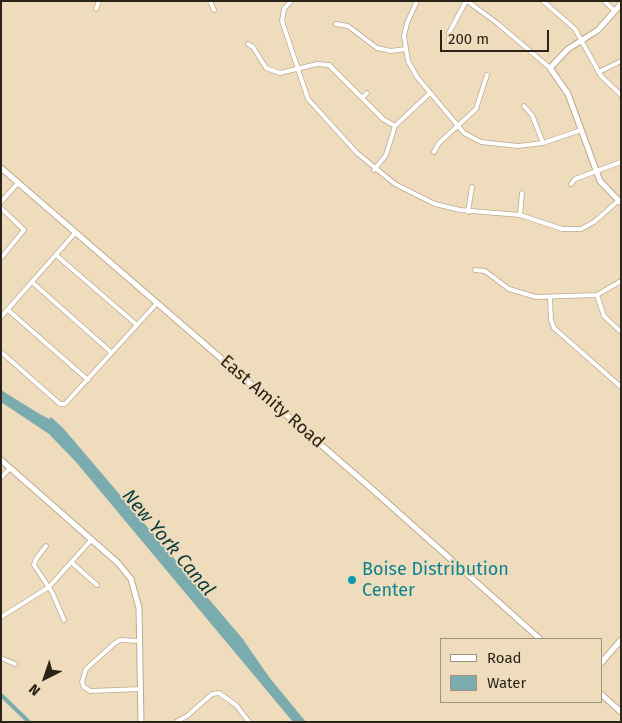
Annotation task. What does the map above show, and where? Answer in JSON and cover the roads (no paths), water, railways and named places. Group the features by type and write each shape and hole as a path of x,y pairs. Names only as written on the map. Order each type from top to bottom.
{"street":[{"path":"96,9 99,1"},
{"path":"210,1 214,10"},
{"path":"291,1 282,13 282,21 306,94 315,108 374,170 412,194 436,204 468,212 520,215 562,229 581,228 594,222 620,202 605,189 595,171 568,94 550,68 497,22 466,1 449,33 449,42"},
{"path":"417,1 407,23 404,36 405,50 414,72 464,133 481,142 518,146 543,143 581,130"},
{"path":"543,1 575,29 599,72 621,95"},
{"path":"604,1 615,11"},
{"path":"550,68 562,53 598,30 621,4"},
{"path":"336,24 348,26 377,48 391,51 405,50"},
{"path":"248,44 253,47 263,65 269,70 280,73 317,64 329,66 383,119 395,126"},
{"path":"599,72 621,61"},
{"path":"434,152 439,143 476,109 487,75"},
{"path":"362,98 367,93"},
{"path":"374,170 386,155 395,126 430,93"},
{"path":"524,106 532,115 543,143"},
{"path":"570,184 575,179 621,162"},
{"name":"East Amity Road","path":"1,168 372,489 539,638"},
{"path":"1,202 18,183"},
{"path":"468,212 472,187"},
{"path":"520,215 522,193"},
{"path":"1,208 24,230 1,258"},
{"path":"1,317 76,233"},
{"path":"56,254 137,324"},
{"path":"475,270 485,271 505,287 532,297 597,295 621,281"},
{"path":"32,282 112,353"},
{"path":"597,295 604,316 621,332"},
{"path":"550,297 551,320 554,328 621,387"},
{"path":"1,352 60,404 64,404 157,303"},
{"path":"8,310 88,380"},
{"path":"1,460 92,539 118,563 131,579 139,608 141,722"},
{"path":"1,478 10,468"},
{"path":"1,616 49,587 92,539"},
{"path":"46,546 36,559 34,565 49,587 64,620"},
{"path":"71,562 97,585"},
{"path":"140,640 120,640 109,647 86,669 82,682 84,687 90,691 141,689"},
{"path":"602,662 621,640"},
{"path":"1,658 16,664"},
{"path":"176,722 187,716 212,694 219,693 236,705 249,722"},
{"path":"602,695 621,712"}],"water":[{"path":"1,390 49,419 51,417 63,428 242,638 269,677 306,722 293,722 76,462 49,434 1,402"}],"waterway":[{"path":"1,695 29,722"}],"place":[{"name":"Boise Distribution Center","path":"352,580"}],"water label":[{"name":"New York Canal","path":"168,543"}]}
